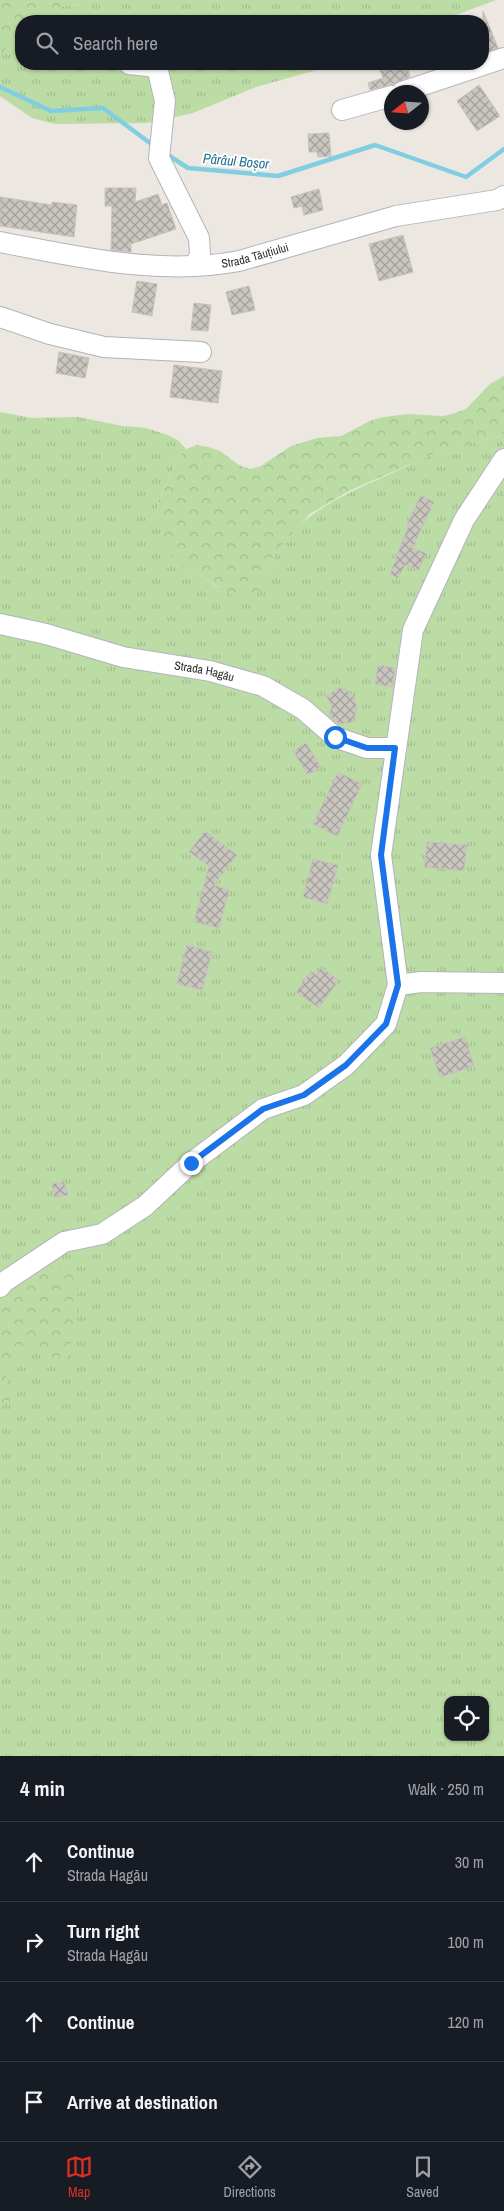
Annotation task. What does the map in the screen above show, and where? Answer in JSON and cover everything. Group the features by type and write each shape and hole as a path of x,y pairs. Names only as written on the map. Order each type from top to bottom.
{"street":[{"path":"489,63 504,58"},
{"path":"158,70 165,101 160,150 180,203 200,238 200,254 195,266"},
{"path":"423,85 468,70"},
{"path":"342,110 384,98"},
{"name":"Strada Tăuțiului","path":"0,242 108,262 178,267 195,266 239,261 396,216 497,200 504,196"},
{"path":"0,317 50,334 104,347 201,352"},
{"path":"0,1287 4,1282 64,1242 102,1234 145,1206 191,1163 263,1109 304,1095 346,1065 386,1024 398,985 381,855 413,630 464,520 504,459"},
{"name":"Strada Hagău","path":"0,624 46,634 123,657 210,671 263,686 303,710 335,737 367,748 395,748"},
{"path":"398,985 421,982 504,983"}],"green space":[{"path":"0,0 92,0 36,11 29,15 15,15 15,28 6,49 0,57"},
{"path":"92,0 496,0 456,15 29,15 37,9 78,5"},
{"path":"15,28 15,70 317,70 256,87 193,113 148,123 55,124 32,118 0,96 0,57"},
{"path":"504,376 504,433 431,455 349,491 310,514 273,557 261,590 251,596 240,598 229,594 200,575 179,565 171,556 166,546 157,511 159,500 178,458 186,449 197,445 208,447 220,451 239,465 250,469 261,466 291,446 317,438 341,436 372,420 408,414 443,416 466,409 490,384"},
{"path":"0,412 32,418 78,417 123,426 146,428 168,435 179,441 186,449 178,458 159,500 157,511 179,565 200,575 219,588 265,579 272,560 296,528 311,516 345,495 429,456 504,433 504,1756 0,1756"},
{"path":"76,1266 79,1310 63,1374 35,1344 5,1368 10,1402 0,1407 0,1306 3,1300 48,1267"}],"building":[{"path":"489,26 498,48 489,51"},
{"path":"380,70 408,70 410,77 370,90 368,83 383,78"},
{"path":"479,85 500,116 477,131 457,101"},
{"path":"329,133 331,156 318,157 317,152 309,152 308,134"},
{"path":"105,188 136,188 135,202 158,194 162,205 167,203 176,229 131,244 131,252 111,250 112,206 105,206"},
{"path":"319,189 323,210 304,215 302,206 294,208 291,197"},
{"path":"0,197 52,205 52,202 77,205 74,237 0,226"},
{"path":"403,235 413,272 379,281 369,244"},
{"path":"137,281 157,284 152,316 132,312"},
{"path":"249,286 255,310 232,315 226,292"},
{"path":"194,303 211,305 208,331 191,330"},
{"path":"59,352 89,358 85,378 56,373"},
{"path":"174,365 222,371 218,403 170,397"},
{"path":"421,495 434,502 412,548 426,553 419,570 405,565 398,578 390,574 409,524 407,524"},
{"path":"378,665 395,668 392,687 375,684"},
{"path":"339,688 346,689 355,698 357,709 353,722 339,724 329,715 332,705 326,696"},
{"path":"306,743 321,767 308,775 293,751"},
{"path":"338,772 362,784 337,836 313,824"},
{"path":"205,831 237,855 214,885 229,890 219,928 194,922 209,866 189,852"},
{"path":"427,842 467,845 464,871 424,867"},
{"path":"313,859 338,865 327,904 303,897"},
{"path":"187,945 212,952 202,990 177,984"},
{"path":"321,968 339,980 319,1008 296,992 311,971 316,975"},
{"path":"465,1037 474,1066 440,1077 430,1048"},
{"path":"64,1182 68,1195 55,1197 52,1184"}],"waterway":[{"name":"Pârâul Boșor","path":"0,87 51,111 103,108 154,146"},
{"name":"Pârâul Boșor","path":"165,153 188,168 278,176 375,145 466,177 504,149"}],"route":[{"path":"191,1163 263,1109 304,1095 346,1065 386,1024 398,985 381,855 395,748 367,748 335,737"}]}
